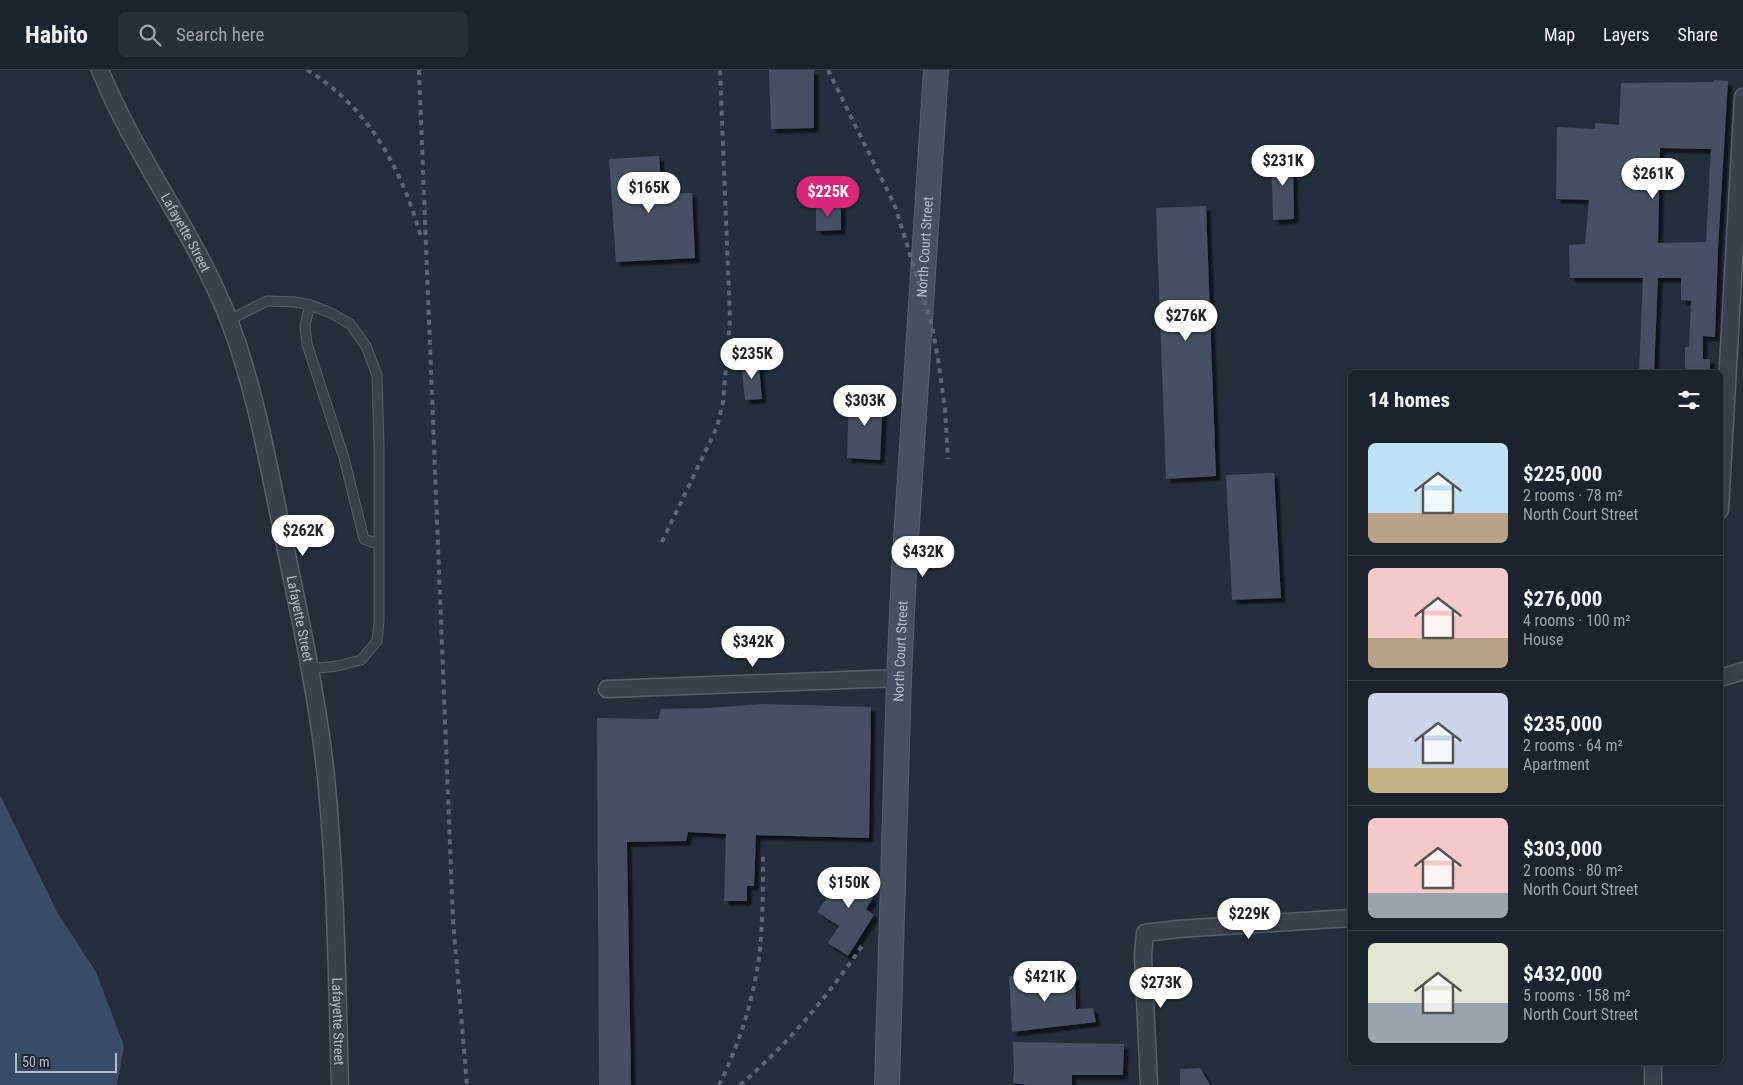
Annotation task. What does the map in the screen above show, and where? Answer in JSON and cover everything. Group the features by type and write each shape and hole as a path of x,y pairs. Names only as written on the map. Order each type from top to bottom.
{"main road":[{"name":"North Court Street","path":"887,1085 904,570 936,70"}],"street":[{"name":"Lafayette Street","path":"100,70 120,116 200,261 228,320 259,425 310,669 326,777 340,1085"},
{"path":"1723,456 1743,97"},
{"path":"1723,677 1743,671"},
{"path":"607,689 899,678"},
{"path":"1149,1085 1143,956 1144,933 1178,929 1348,918"},
{"path":"1653,1065 1653,1085"}],"lane":[{"path":"228,320 266,301 295,302 310,305 331,313 350,324 366,346 377,375 379,621 377,641 361,660 337,666 310,669"},
{"path":"310,305 305,325 307,344 344,458 364,540 378,544"}],"water":[{"path":"0,795 57,912 96,972 124,1046 117,1085 0,1085"}],"building":[{"path":"769,70 814,70 814,128 771,129"},
{"path":"1728,81 1718,248 1715,337 1703,336 1703,359 1710,359 1710,370 1685,370 1685,347 1689,347 1691,301 1681,300 1681,278 1658,278 1654,370 1639,370 1643,278 1570,278 1569,245 1585,244 1589,200 1556,199 1557,127 1595,129 1595,123 1619,125 1621,83","holes":["1660,148 1711,149 1706,242 1658,243"]},
{"path":"1293,155 1294,219 1273,220 1271,156"},
{"path":"659,156 662,194 692,193 695,258 616,262 609,159"},
{"path":"816,205 841,205 841,230 816,231"},
{"path":"1206,206 1216,476 1166,479 1156,208"},
{"path":"758,358 762,399 745,400 741,363 746,363 746,359"},
{"path":"849,394 883,398 880,460 847,458"},
{"path":"1274,473 1281,598 1232,600 1226,475"},
{"path":"762,704 871,707 869,838 756,835 754,886 747,886 747,901 724,901 726,834 688,832 686,841 627,842 631,1085 599,1085 597,718 658,719 661,709"},
{"path":"854,866 869,868 868,884 871,886 867,894 873,898 866,909 874,915 848,956 828,943 839,926 817,912 840,879 842,880 846,874 848,875"},
{"path":"1009,976 1075,976 1076,1009 1093,1008 1096,1022 1012,1032"},
{"path":"1013,1042 1124,1044 1123,1075 1072,1075 1072,1085 1013,1083"},
{"path":"1200,1068 1210,1085 1180,1085 1180,1069"}],"railway":[{"path":"307,70 329,85 348,102 380,142 404,188 421,237"},
{"path":"419,70 453,920 467,1085"},
{"path":"662,542 717,427 723,402 730,319 720,70"},
{"path":"828,70 895,206 932,326 945,409 948,459"},
{"path":"719,1085 734,1053 746,1019 758,967 763,901 763,853"},
{"path":"740,1085 774,1054 806,1020 862,946"}]}
